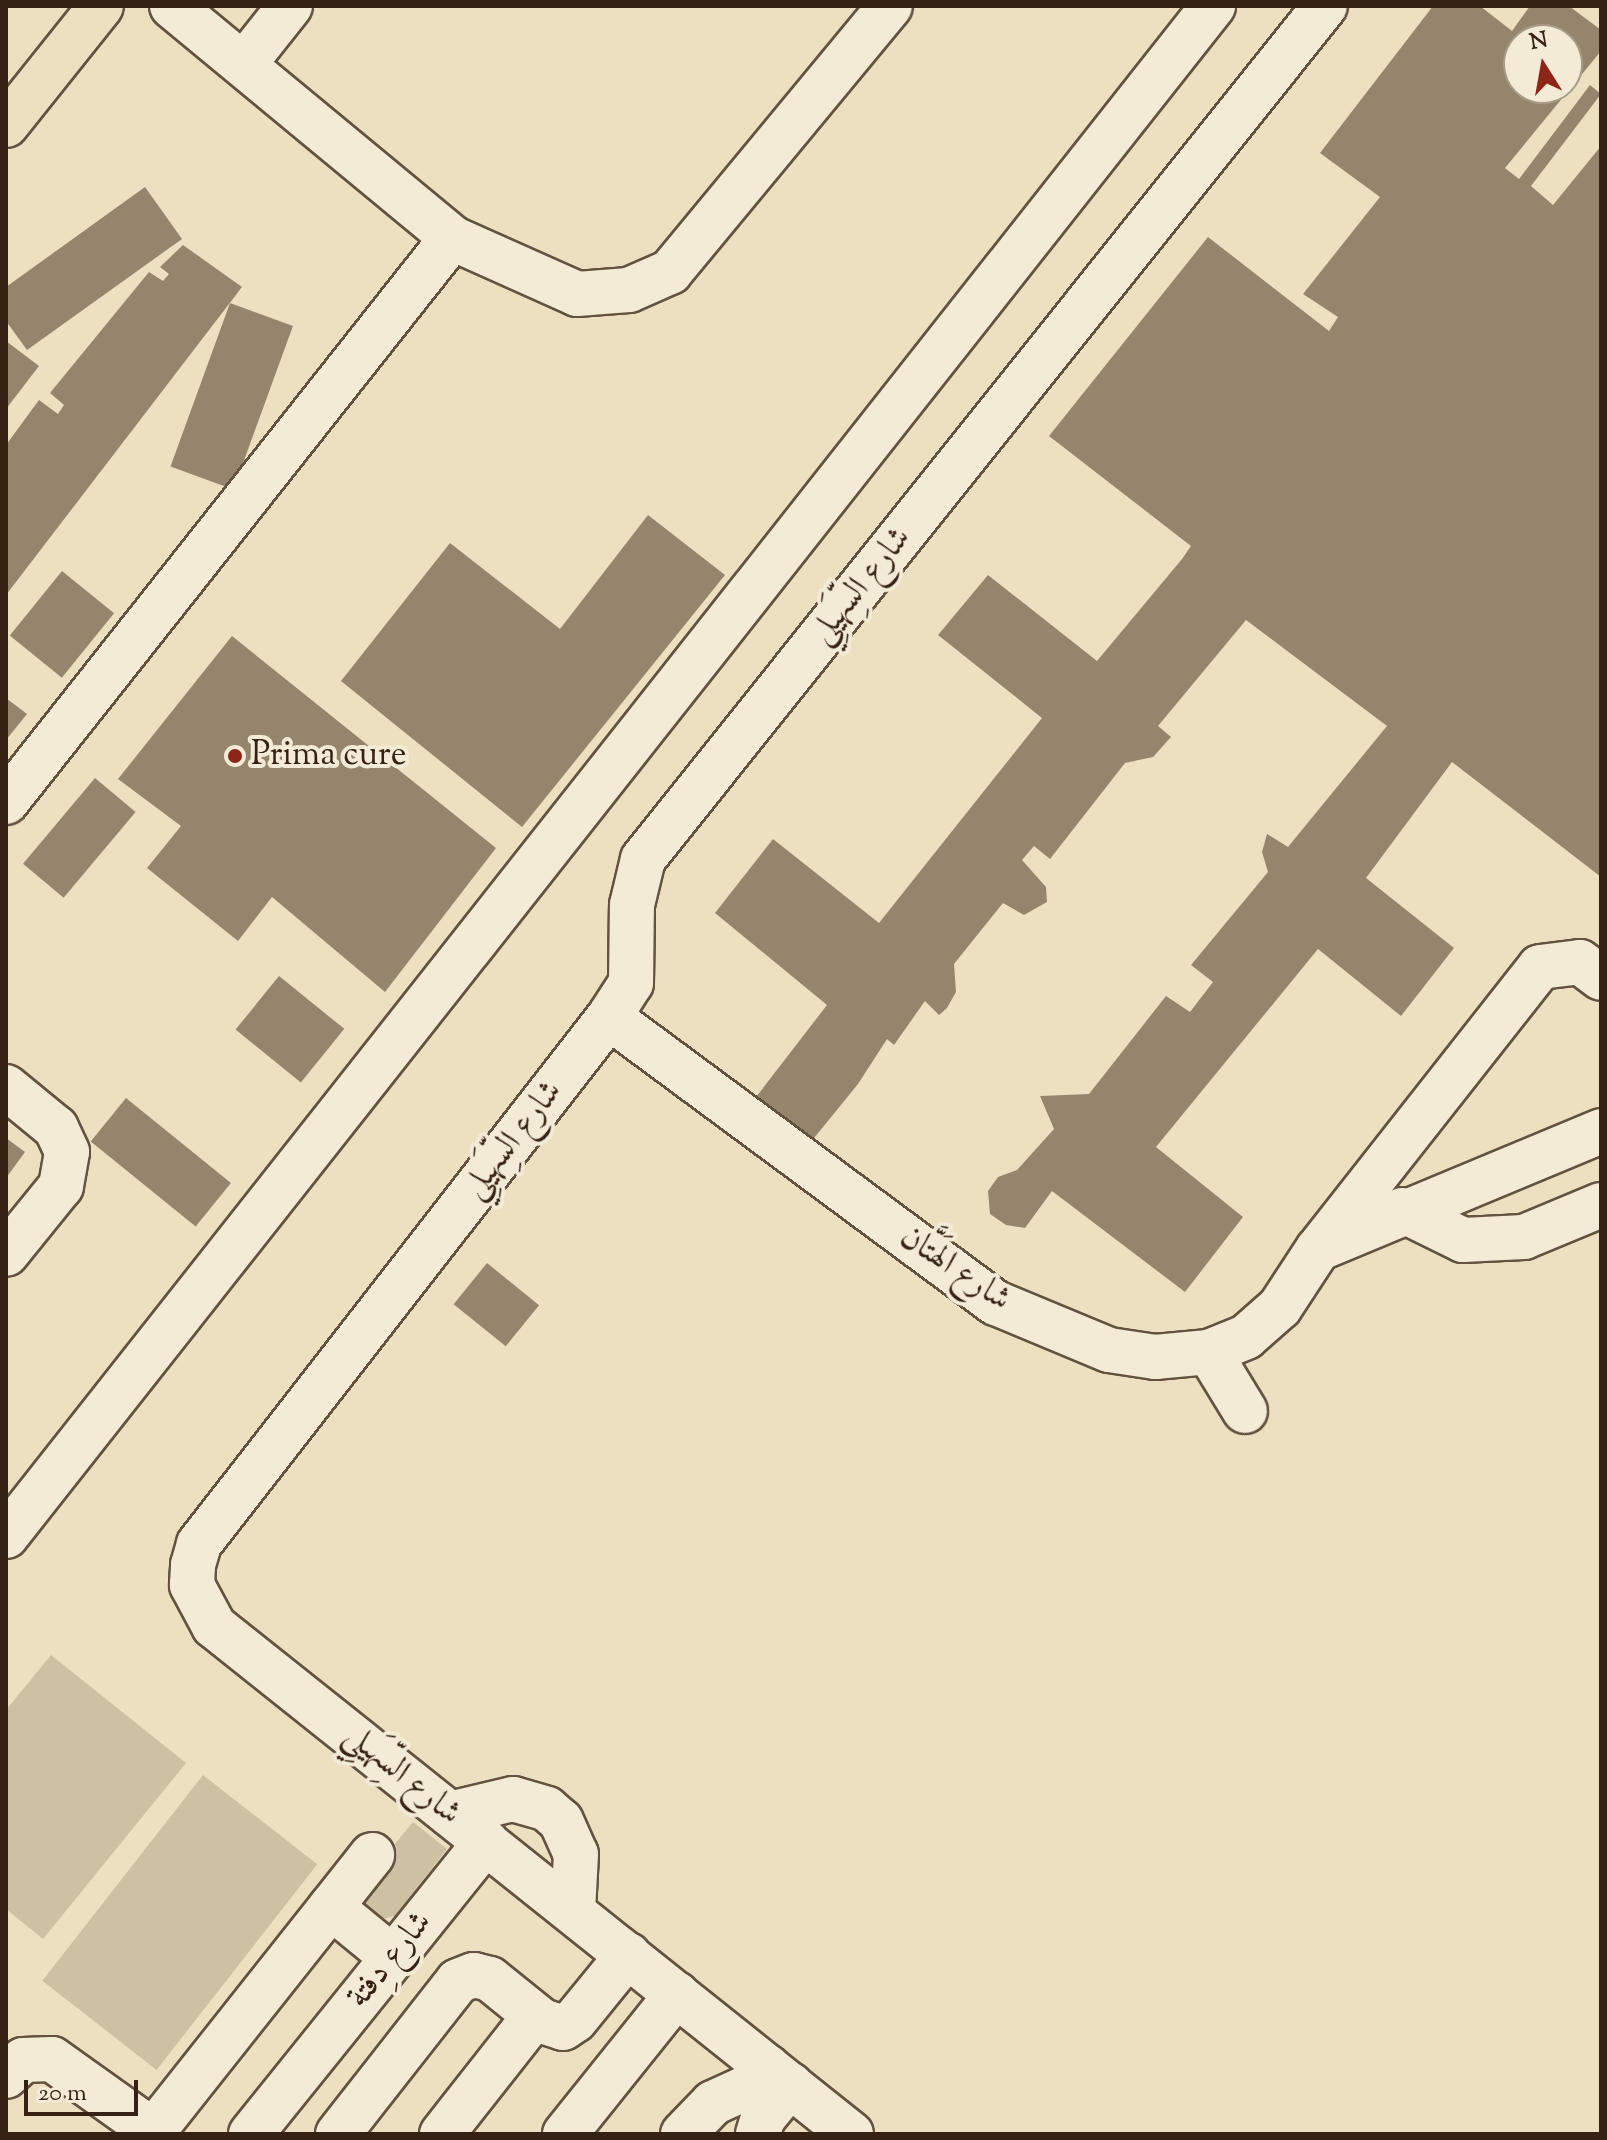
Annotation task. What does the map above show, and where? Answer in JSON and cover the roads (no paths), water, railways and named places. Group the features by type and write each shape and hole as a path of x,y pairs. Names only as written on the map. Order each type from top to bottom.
{"main road":[{"path":"6,125 101,6"}],"street":[{"path":"172,6 452,238 577,294 629,290 670,272 890,6"},
{"path":"244,64 290,6"},
{"path":"6,1536 1213,6"},
{"name":"شارع السِّهَيلِي","path":"851,2134 214,1626 192,1585 193,1565 199,1544 609,1017 631,983 632,905 643,859 1325,6"},
{"path":"6,802 452,238"},
{"name":"شارع الهَتَّان","path":"609,1017 996,1303 1109,1350 1155,1357 1209,1352 1246,1337 1280,1307 1318,1249 1540,967 1594,959"},
{"path":"6,1087 56,1128 67,1152 61,1186 6,1254"},
{"path":"1318,1249 1402,1210 1601,1131"},
{"path":"1402,1210 1463,1240 1524,1237 1601,1205"},
{"path":"1209,1352 1245,1411"},
{"path":"450,1814 513,1799 547,1809 561,1821 576,1854 573,1911"},
{"name":"شارع دِفتة","path":"251,2134 486,1842"},
{"path":"6,2076 23,2060 52,2059 152,2133 372,1855"},
{"path":"331,1907 392,1957"},
{"path":"338,2134 458,1981 474,1975 490,1979 535,2016 555,2028 570,2025 628,1955"},
{"path":"565,2134 677,1994"},
{"path":"442,2134 535,2016"},
{"path":"683,2134 713,2103 779,2076"},
{"path":"758,2134 779,2076"},
{"path":"290,2134 294,2079"}],"place":[{"name":"Prima cure","path":"235,756"}]}
